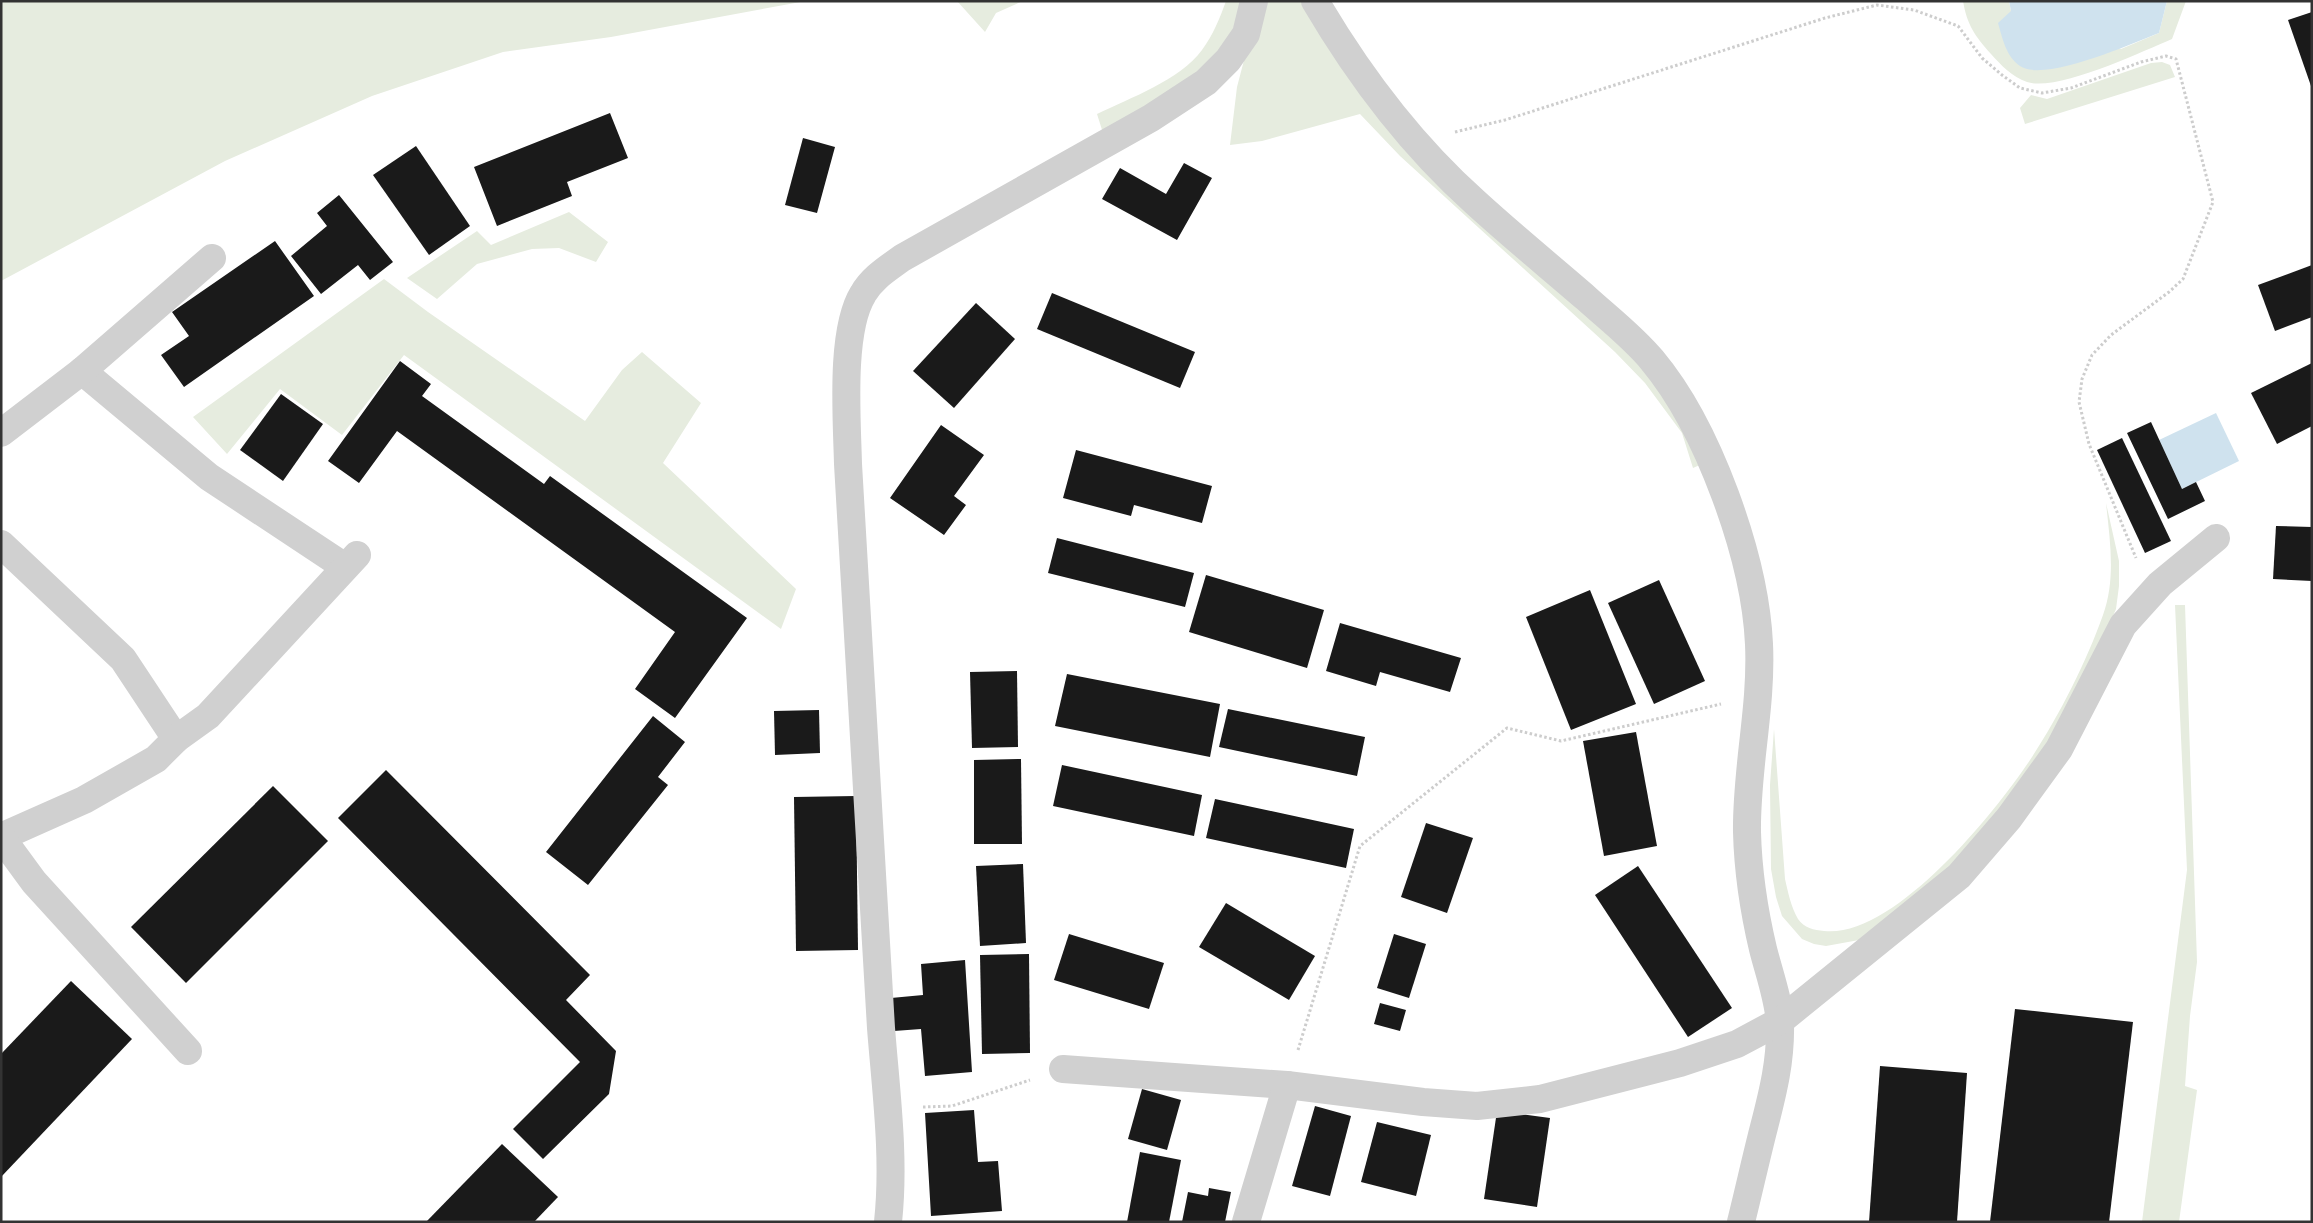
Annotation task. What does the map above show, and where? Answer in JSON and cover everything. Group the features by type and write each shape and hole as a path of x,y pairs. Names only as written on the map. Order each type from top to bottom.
{"street":[{"path":"888,1222 892,1190 888,1110 880,1018 848,464 847,402 852,322 862,295 875,277 902,258 1150,118 1206,82 1228,60 1246,34 1254,1"},
{"path":"1315,1 1361,76 1420,149 1473,201 1618,326 1652,360 1684,407 1713,462 1737,528 1751,588 1759,642 1758,695 1748,779 1748,872 1758,931 1780,1020 1779,1067 1741,1222"},
{"path":"1,433 82,370 212,258"},
{"path":"82,370 209,477 351,561 208,716 176,739 156,759 84,800 1,837 34,882 188,1051"},
{"path":"1063,1069 1287,1085 1423,1102 1477,1106 1540,1100 1680,1063 1737,1044 1780,1020 1958,876 2009,818 2059,749 2123,625 2160,584 2216,538"},
{"path":"1,544 123,659 176,739"},
{"path":"1246,1222 1287,1085"}],"path":[{"path":"1420,149 1439,136 1505,120 1825,18 1877,6 1914,10 1958,26 1982,58 2002,75 2020,88 2042,93 2072,88 2141,62 2166,56 2176,59 2213,202 2183,279 2169,292 2111,335 2092,355 2082,379 2080,402 2089,444 2136,559 2160,584"},
{"path":"1287,1085 1360,846 1507,728 1561,741 1758,695"},
{"path":"888,1110 952,1106 1063,1069"}],"shaded area":[{"path":"1,1 806,1 611,37 503,52 372,96 225,161 1,281"},
{"path":"957,1 1023,1 996,13 985,32"},
{"path":"1226,1 1246,1 1219,60 1103,133 1097,114 1154,87 1193,61 1210,38"},
{"path":"1268,1 1307,1 1341,61 1654,377 1702,464 1693,468 1682,433 1645,383 1615,352 1400,156 1360,114 1262,141 1230,145 1237,87 1248,45"},
{"path":"1963,1 2009,1 2011,11 2121,49 2159,33 2167,1 2186,1 2172,39 2099,69 2078,76 2041,84 2027,82 2016,77 1995,58 1972,30"},
{"path":"2162,62 2170,65 2175,77 2025,124 2020,108 2031,95 2047,99 2151,63"},
{"path":"569,212 608,242 596,262 559,248 532,249 477,264 437,299 407,278 477,231 491,245"},
{"path":"384,279 428,312 585,421 622,370 642,352 701,403 663,463 796,589 781,629 404,355 342,435 280,389 227,454 193,417"},
{"path":"2106,503 2119,561 2119,586 2116,609 2040,759 1947,873 1859,940 1826,946 1802,939 1782,916 1776,897 1771,869 1770,785 1774,729 1785,879 1798,919 1803,925 1824,931 1851,928 1880,915 1910,894 1968,840 2014,783 2061,708 2088,652 2103,615 2110,588 2111,560"},
{"path":"2175,605 2185,605 2197,962 2190,1016 2185,1086 2197,1090 2179,1222 2142,1222 2187,870"}],"water":[{"path":"2009,1 2167,1 2159,33 2089,60 2068,66 2032,70 2015,62 2003,41 1998,23 2011,11"},
{"path":"2216,413 2239,461 2182,489 2159,440"}],"building":[{"path":"2312,12 2312,86 2311,86 2288,20"},
{"path":"610,113 628,158 567,182 572,196 497,226 474,167"},
{"path":"803,138 835,147 817,213 785,205"},
{"path":"416,146 470,226 429,255 373,175"},
{"path":"1184,163 1212,178 1177,240 1102,199 1120,168 1166,194"},
{"path":"339,195 393,262 370,280 358,265 321,294 291,256 327,226 317,213"},
{"path":"275,241 314,296 184,387 161,355 189,336 172,312"},
{"path":"2312,265 2312,317 2275,331 2258,285"},
{"path":"1052,293 1195,352 1180,388 1037,329"},
{"path":"976,303 1015,339 954,408 913,371"},
{"path":"400,361 431,384 422,396 544,484 550,476 747,618 675,718 635,689 675,632 397,431 359,483 328,461"},
{"path":"2312,363 2312,426 2277,444 2251,393"},
{"path":"281,394 323,424 283,481 240,450"},
{"path":"2151,422 2182,489 2196,482 2205,501 2168,519 2127,433"},
{"path":"941,425 984,455 954,496 966,505 944,535 890,498"},
{"path":"2122,438 2171,541 2145,553 2097,450"},
{"path":"1076,450 1212,486 1202,523 1134,505 1131,516 1063,498"},
{"path":"2276,526 2312,527 2312,581 2273,579"},
{"path":"1057,538 1194,573 1185,607 1048,573"},
{"path":"1206,575 1324,610 1307,668 1189,632"},
{"path":"1659,580 1705,681 1654,704 1608,603"},
{"path":"1590,590 1636,704 1571,730 1526,617"},
{"path":"1340,623 1461,658 1450,692 1380,672 1376,686 1326,671"},
{"path":"1017,671 1018,747 972,748 970,672"},
{"path":"1067,674 1220,704 1210,757 1055,726"},
{"path":"1228,709 1365,737 1357,776 1219,747"},
{"path":"819,710 820,753 775,755 774,711"},
{"path":"653,716 685,742 658,777 668,785 588,885 546,852"},
{"path":"1636,732 1657,846 1604,856 1583,741"},
{"path":"1021,759 1022,844 974,844 974,760"},
{"path":"1062,765 1202,795 1194,836 1053,806"},
{"path":"386,770 590,975 566,1000 616,1051 609,1094 543,1159 513,1129 580,1062 338,818"},
{"path":"273,786 328,841 186,983 131,927"},
{"path":"856,796 858,950 796,951 794,797"},
{"path":"1215,799 1354,829 1346,868 1206,838"},
{"path":"1426,823 1473,838 1447,913 1401,897"},
{"path":"1023,864 1026,943 980,946 976,866"},
{"path":"1638,866 1732,1008 1688,1037 1595,895"},
{"path":"1226,903 1315,956 1289,1000 1199,947"},
{"path":"1069,934 1164,963 1149,1009 1054,980"},
{"path":"1394,934 1426,944 1409,998 1377,988"},
{"path":"1029,954 1030,1053 982,1054 980,955"},
{"path":"965,960 972,1072 925,1076 921,1029 894,1031 891,998 923,995 921,964"},
{"path":"71,981 132,1039 1,1177 1,1054"},
{"path":"1380,1003 1406,1010 1400,1031 1374,1024"},
{"path":"2015,1009 2133,1022 2109,1222 1990,1222"},
{"path":"1880,1066 1967,1073 1957,1222 1869,1222"},
{"path":"1142,1089 1181,1100 1167,1150 1128,1139"},
{"path":"1315,1106 1351,1116 1330,1196 1292,1186"},
{"path":"974,1110 978,1162 998,1161 1002,1211 931,1216 925,1113"},
{"path":"1497,1111 1550,1118 1537,1207 1484,1199"},
{"path":"1377,1122 1431,1135 1416,1196 1361,1182"},
{"path":"502,1144 558,1197 534,1222 426,1222"},
{"path":"1140,1152 1181,1160 1169,1222 1127,1222"},
{"path":"1209,1188 1231,1192 1225,1222 1182,1222 1188,1192 1208,1196"}]}
